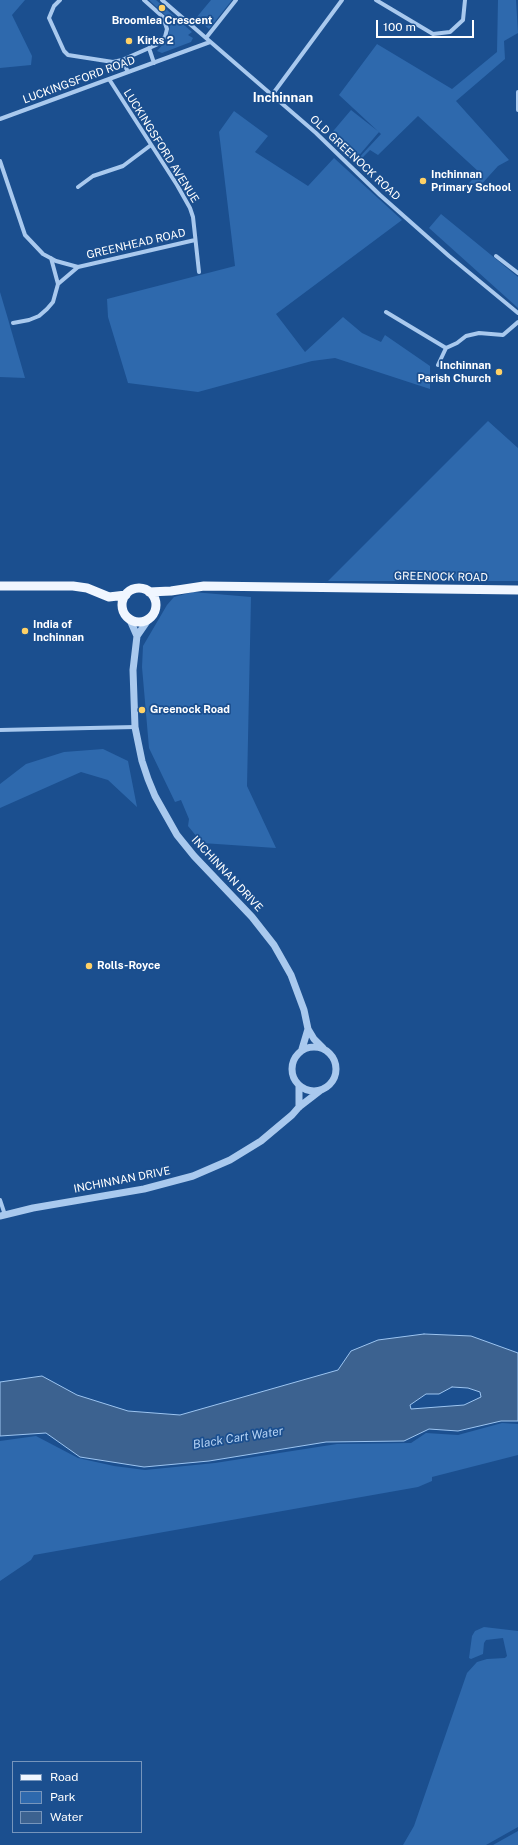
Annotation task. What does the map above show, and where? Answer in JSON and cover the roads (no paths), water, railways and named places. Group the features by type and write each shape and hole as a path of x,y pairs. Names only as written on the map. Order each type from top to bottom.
{"main road":[{"path":"0,586 73,586 86,588 109,597 126,595 137,588 149,592 154,596 156,606 155,612 148,620 139,622 130,620 109,597"},
{"name":"GREENOCK ROAD","path":"149,592 171,591 204,586 518,590"},
{"path":"156,606 171,591"},
{"path":"123,611 122,604 126,595"}],"street":[{"path":"60,0 54,6 49,18 64,51 68,55 113,62 122,60 161,42 167,29 162,17 144,0"},
{"name":"OLD GREENOCK ROAD","path":"162,0 316,133 380,195 448,256 518,313"},
{"path":"206,38 236,0"},
{"path":"272,95 342,0"},
{"path":"376,0 433,34 450,32 463,20 465,0"},
{"name":"LUCKINGSFORD ROAD","path":"0,119 210,42"},
{"path":"148,48 154,63"},
{"path":"122,60 128,72"},
{"name":"LUCKINGSFORD AVENUE","path":"109,79 190,208 193,217 198,272"},
{"path":"518,92 518,110"},
{"path":"78,186 93,176 123,166 151,145"},
{"name":"GREENHEAD ROAD","path":"0,161 25,235 33,245 51,258 78,267 195,240"},
{"path":"496,256 518,273"},
{"path":"13,323 29,320 47,309 53,302 58,284 51,258"},
{"path":"58,284 78,267"},
{"path":"386,312 446,348"},
{"path":"438,365 446,348 472,333 503,335 518,322"},
{"path":"130,620 137,636"},
{"name":"INCHINNAN DRIVE","path":"148,620 137,636 133,670 135,727 142,761 148,779 168,820 194,856 252,917 274,945 291,975 304,1010 308,1029 314,1039 323,1048"},
{"path":"0,730 135,727"},
{"name":"INCHINNAN DRIVE","path":"302,1050 308,1029"},
{"path":"316,1046 330,1052 336,1066 333,1081 328,1087 321,1090 306,1090 299,1086 292,1076 291,1069 292,1061 302,1050 316,1046"},
{"path":"298,1107 299,1086"},
{"name":"INCHINNAN DRIVE","path":"2,1216 33,1208 144,1189 193,1176 230,1160 255,1145 278,1127 298,1107 321,1090"},
{"path":"0,1200 2,1216"}],"water":[{"name":"Black Cart Water","path":"424,1334 471,1336 518,1353 518,1421 501,1421 458,1431 429,1429 404,1441 326,1442 209,1461 144,1467 80,1457 46,1433 0,1436 0,1382 42,1376 77,1395 128,1411 180,1415 338,1370 351,1351 378,1340","holes":["452,1387 468,1388 480,1392 481,1397 464,1405 411,1409 410,1405 426,1394 439,1394"]}],"place":[{"name":"Broomlea Crescent","path":"162,8"},
{"name":"Kirks 2","path":"129,41"},
{"name":"Inchinnan Primary School","path":"423,181"},
{"name":"Inchinnan Parish Church","path":"499,372"},
{"name":"India of Inchinnan","path":"25,631"},
{"name":"Greenock Road","path":"142,710"},
{"name":"Rolls-Royce","path":"89,966"}],"district":[{"name":"Inchinnan","path":"283,98"}]}
